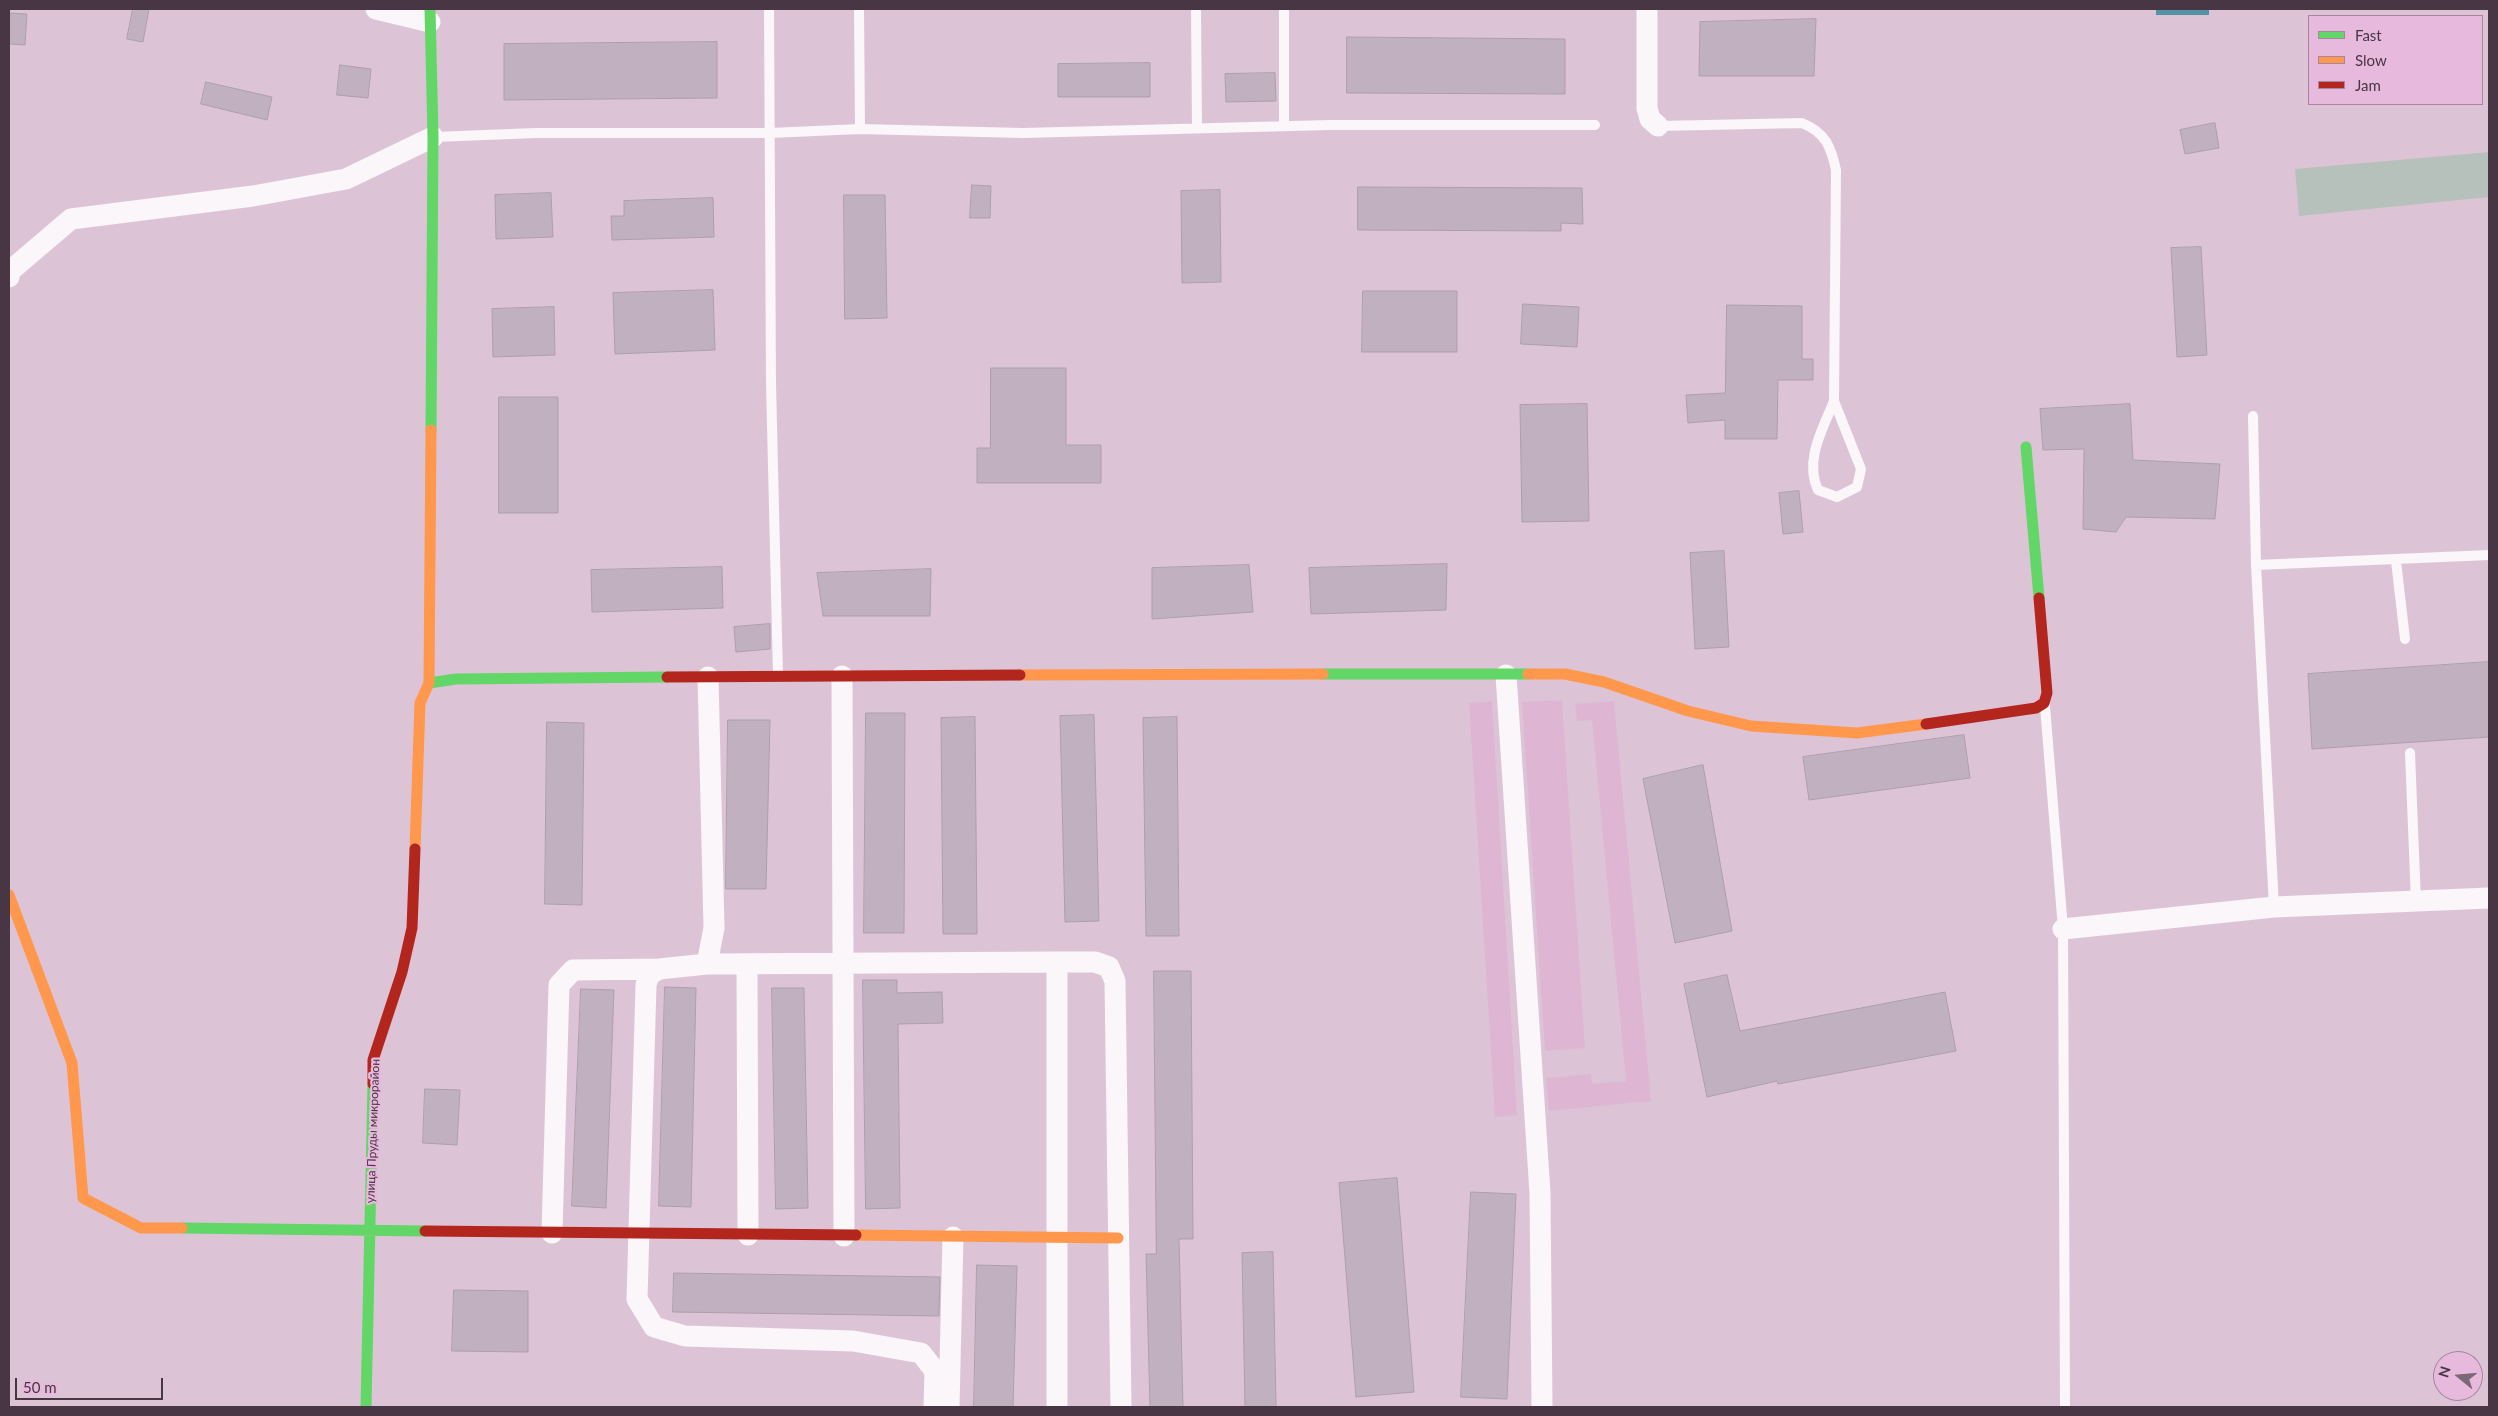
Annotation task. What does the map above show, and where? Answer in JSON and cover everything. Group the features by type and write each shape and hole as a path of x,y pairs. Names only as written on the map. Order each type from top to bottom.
{"street":[{"path":"376,9 430,16 433,137 429,683 456,679 708,677 1564,674 1604,682 1688,711 1751,726 1857,733 2010,712 2036,708 2044,703 2047,693 2026,447"},
{"path":"1647,9 1647,108 1650,118 1658,126"},
{"path":"9,277 10,271 71,219 253,196 346,179 433,137"},
{"path":"1506,675 1540,1192 1542,1407"},
{"path":"842,676 844,1236"},
{"path":"707,964 714,928 708,677"},
{"name":"улица Пруды микрорайон","path":"366,1407 373,1060 402,972 412,928 420,703 429,683"},
{"path":"9,895 72,1063 83,1198 142,1228 370,1232 1118,1238"},
{"path":"2063,929 2274,907 2489,898"},
{"path":"1056,962 1057,1407"},
{"path":"552,1233 559,985 573,970 659,969 707,964 1095,962 1108,967 1115,981 1121,1407"},
{"path":"747,964 748,1235"},
{"path":"659,969 650,974 646,985 637,1299 654,1327 685,1336 854,1342 921,1352 935,1371 934,1407"},
{"path":"949,1407 953,1237"}],"lane":[{"path":"769,9 771,383 778,677"},
{"path":"859,9 860,130"},
{"path":"1196,9 1197,128"},
{"path":"1284,9 1284,126"},
{"path":"1658,126 1802,124 1817,129 1832,150 1836,170 1834,401 1813,454 1812,478 1818,490 1837,497 1857,488 1861,469 1834,401"},
{"path":"433,137 536,133 770,133 860,130 1023,133 1284,126 1595,125"},
{"path":"2254,416 2256,565 2274,907"},
{"path":"2256,565 2489,555"},
{"path":"2396,560 2405,639"},
{"path":"2044,703 2063,929 2064,1407"},
{"path":"2410,753 2416,902"}],"shaded area":[{"path":"2489,152 2489,197 2299,216 2295,169"},
{"path":"1562,700 1585,1048 1545,1051 1522,702"},
{"path":"1492,701 1517,1115 1495,1117 1469,703"},
{"path":"1614,701 1651,1101 1549,1111 1546,1078 1591,1074 1592,1084 1626,1081 1592,720 1577,721 1575,704"}],"water":[{"path":"2156,9 2209,9 2209,15 2156,15"}],"building":[{"path":"133,9 149,9 143,42 127,39"},
{"path":"9,13 27,14 25,45 9,44"},
{"path":"1816,19 1814,76 1699,76 1700,22"},
{"path":"1347,37 1565,39 1565,94 1347,93"},
{"path":"717,42 717,98 504,100 504,44"},
{"path":"1150,63 1150,97 1058,97 1058,64"},
{"path":"340,65 371,69 368,98 337,95"},
{"path":"1275,73 1276,101 1226,102 1225,74"},
{"path":"206,82 272,97 267,120 201,104"},
{"path":"2215,123 2219,148 2185,154 2180,130"},
{"path":"972,185 991,186 990,218 970,218"},
{"path":"1358,187 1582,188 1583,224 1561,223 1561,231 1358,230"},
{"path":"1220,190 1221,282 1182,283 1181,191"},
{"path":"551,193 553,237 496,239 495,195"},
{"path":"844,195 885,195 887,318 845,319"},
{"path":"713,198 714,237 612,240 611,216 624,216 624,201"},
{"path":"2201,247 2207,355 2177,357 2171,248"},
{"path":"713,290 715,350 615,354 613,293"},
{"path":"1363,291 1457,291 1457,352 1362,352"},
{"path":"1523,304 1579,307 1577,347 1521,344"},
{"path":"1727,305 1802,306 1802,359 1813,359 1813,380 1778,380 1777,439 1725,439 1725,420 1688,423 1686,395 1725,393"},
{"path":"554,307 555,355 493,357 492,309"},
{"path":"991,368 1066,368 1066,445 1101,445 1101,483 977,483 977,448 990,448"},
{"path":"499,397 558,397 558,513 499,513"},
{"path":"1587,404 1589,521 1522,522 1520,405"},
{"path":"2130,404 2133,460 2220,464 2215,519 2126,517 2116,532 2083,529 2084,449 2043,450 2040,409"},
{"path":"1799,491 1803,532 1783,534 1779,493"},
{"path":"1724,551 1729,647 1695,649 1690,553"},
{"path":"1447,564 1446,610 1311,614 1309,568"},
{"path":"1249,565 1253,612 1152,619 1152,568"},
{"path":"722,567 723,608 592,612 591,570"},
{"path":"931,569 930,616 823,616 817,573"},
{"path":"770,624 770,649 736,652 734,627"},
{"path":"2489,662 2489,737 2312,749 2308,674"},
{"path":"866,713 905,713 904,933 864,933"},
{"path":"1094,715 1099,921 1065,922 1060,716"},
{"path":"975,717 977,934 943,934 941,718"},
{"path":"1177,717 1179,936 1146,936 1143,718"},
{"path":"728,720 770,720 766,889 726,889"},
{"path":"547,722 584,723 582,905 545,904"},
{"path":"1964,735 1970,778 1809,800 1803,757"},
{"path":"1703,765 1732,931 1675,943 1643,779"},
{"path":"1154,971 1191,971 1193,1239 1179,1239 1183,1407 1150,1407 1146,1254 1156,1254"},
{"path":"1727,975 1740,1031 1945,992 1956,1051 1778,1084 1777,1081 1707,1097 1684,984"},
{"path":"863,980 897,980 897,993 942,992 943,1023 898,1024 900,1208 866,1209"},
{"path":"665,987 696,988 691,1207 659,1206"},
{"path":"772,988 804,988 808,1208 776,1209"},
{"path":"581,989 614,990 606,1208 572,1206"},
{"path":"425,1089 460,1090 457,1145 423,1143"},
{"path":"1397,1178 1414,1392 1356,1397 1339,1183"},
{"path":"1471,1192 1516,1194 1507,1399 1461,1397"},
{"path":"1273,1252 1276,1407 1245,1407 1242,1253"},
{"path":"977,1265 1017,1266 1013,1407 974,1407"},
{"path":"674,1273 940,1277 939,1316 673,1312"},
{"path":"454,1290 528,1291 528,1352 452,1351"}],"traffic: fast":[{"path":"430,9 433,137 431,430"},
{"path":"2026,447 2039,598"},
{"path":"1323,674 1528,674"},
{"path":"429,683 456,679 667,677"},
{"path":"366,1407 373,1084"},
{"path":"182,1228 425,1231"}],"traffic: slow":[{"path":"415,849 420,703 429,683 431,430"},
{"path":"1020,675 1323,674"},
{"path":"1528,674 1565,674 1604,682 1688,711 1751,726 1857,733 1926,724"},
{"path":"9,895 72,1063 83,1198 141,1228 182,1228"},
{"path":"856,1235 1118,1238"}],"traffic: jam":[{"path":"1926,724 2036,708 2044,703 2047,693 2039,598"},
{"path":"667,677 1020,675"},
{"path":"373,1084 373,1060 402,972 412,928 415,849"},
{"path":"425,1231 856,1235"}]}
